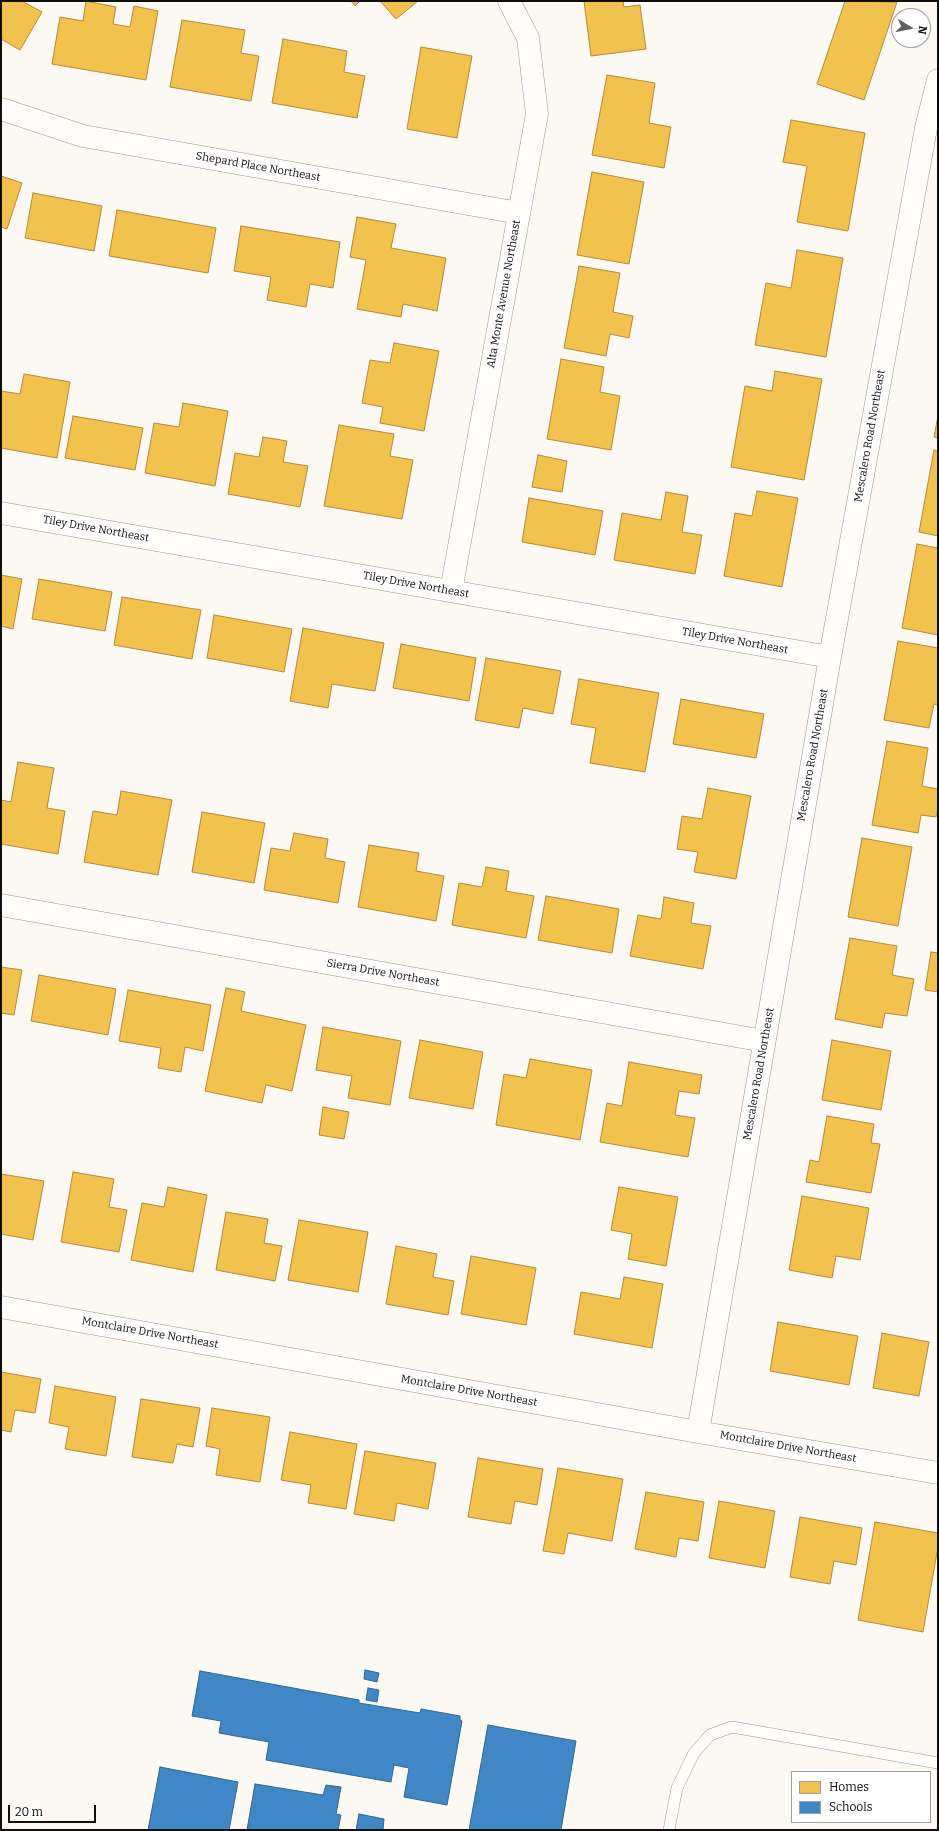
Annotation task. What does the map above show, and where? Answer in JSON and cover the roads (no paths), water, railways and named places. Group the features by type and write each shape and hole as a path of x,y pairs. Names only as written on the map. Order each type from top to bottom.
{"street":[{"name":"Alta Monte Avenue Northeast","path":"451,591 537,114 528,38 509,1"},
{"name":"Mescalero Road Northeast","path":"698,1432 830,657 926,128 938,80"},
{"name":"Shepard Place Northeast","path":"1,109 83,136 518,213"},
{"name":"Tiley Drive Northeast","path":"1,513 830,657"},
{"name":"Sierra Drive Northeast","path":"1,905 764,1041"},
{"name":"Montclaire Drive Northeast","path":"1,1307 698,1432 938,1473"}],"lane":[{"path":"669,1830 677,1788 694,1753 710,1736 732,1727 938,1764"}]}
